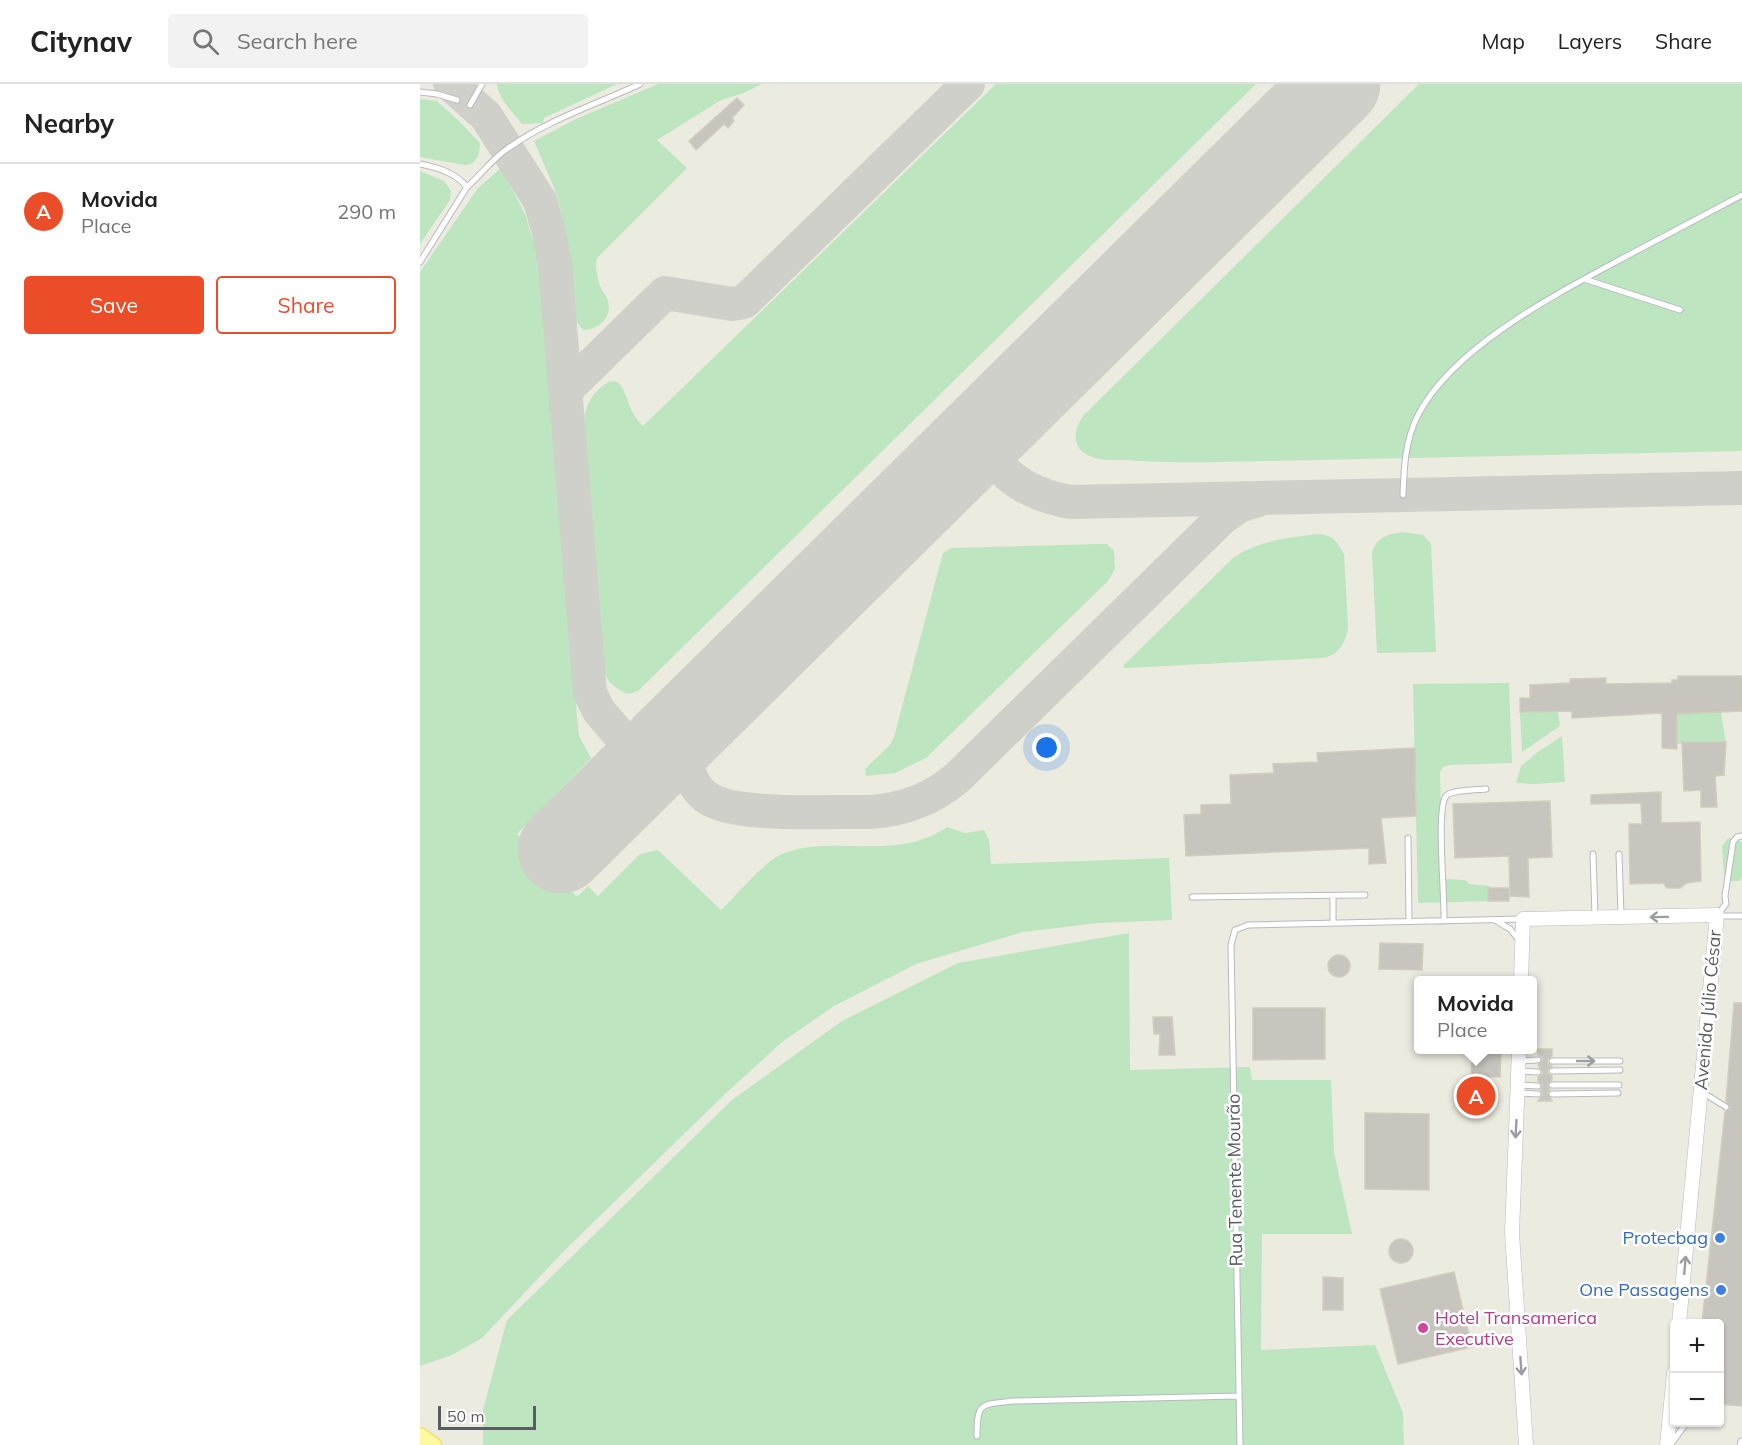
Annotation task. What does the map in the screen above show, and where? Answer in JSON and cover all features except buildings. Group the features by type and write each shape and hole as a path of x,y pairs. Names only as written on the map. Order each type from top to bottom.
{"main road":[{"path":"420,1436 433,1445"}],"street":[{"name":"Avenida Júlio César","path":"1523,919 1717,915 1679,1319"},
{"path":"1521,976 1523,919"},
{"path":"1519,1072 1512,1233 1526,1445"},
{"path":"1669,1445 1670,1427"}],"lane":[{"path":"470,105 482,84"},
{"path":"420,262 466,187 483,174 494,159 554,122 640,84"},
{"path":"420,92 457,100"},
{"path":"420,164 436,167 457,176 466,187"},
{"path":"1403,495 1405,450 1417,417 1434,392 1464,361 1509,323 1584,279 1742,195"},
{"path":"1584,279 1680,310"},
{"path":"1444,921 1442,813 1445,797 1451,793 1486,789"},
{"path":"1717,915 1726,904 1725,896 1734,842 1737,837 1742,836"},
{"path":"1408,838 1409,921"},
{"path":"1593,854 1595,918"},
{"path":"1619,854 1622,917"},
{"path":"1192,897 1365,895"},
{"path":"1333,896 1333,923 1523,919"},
{"path":"1717,915 1742,916"},
{"path":"1493,919 1510,928 1522,947"},
{"name":"Rua Tenente Mourão","path":"1240,1445 1232,945 1235,930 1248,925 1333,923"},
{"path":"1519,1072 1538,1060"},
{"path":"1552,1061 1620,1061"},
{"path":"1552,1071 1620,1070"},
{"path":"1519,1072 1538,1072"},
{"path":"1519,1072 1538,1086"},
{"path":"1519,1072 1538,1094"},
{"path":"1552,1085 1619,1085"},
{"path":"1701,1091 1725,1107"},
{"path":"1552,1094 1618,1093"},
{"path":"977,1436 977,1416 979,1409 985,1405 1013,1401 1238,1396"},
{"path":"1669,1445 1683,1427"}],"green space":[{"path":"497,84 617,84 544,118 543,123 522,124 503,101"},
{"path":"658,84 762,84 721,100 657,140 687,168 597,258 597,276 607,298 609,311 600,325 583,330 572,316 565,231 560,207 534,141 576,119"},
{"path":"996,84 1256,84 638,691 628,694 618,689 610,683 602,664 582,434 584,417 593,395 605,384 612,381 617,382 624,391 634,415 643,426"},
{"path":"1419,84 1742,84 1742,451 1194,462 1104,460 1092,457 1080,450 1076,434 1083,416"},
{"path":"420,99 437,101 480,143 478,155 472,164 464,165 420,157"},
{"path":"501,168 525,214 540,263 577,717 579,736 591,758 517,834 576,896 588,886 598,896 640,854 658,850 721,910 758,872 782,854 802,848 822,846 886,846 907,843 927,838 947,827 965,833 984,830 989,840 991,864 1169,858 1172,920 1098,923 1023,932 916,964 834,1006 782,1042 724,1095 562,1253 482,1338 452,1355 420,1366 420,272 478,188"},
{"path":"420,171 444,181 451,191 450,200 420,244"},
{"path":"1403,532 1423,535 1431,544 1436,652 1377,653 1372,552 1384,537"},
{"path":"1318,534 1334,540 1344,554 1348,627 1343,643 1333,655 1322,658 1125,668 1123,666 1233,558 1263,544"},
{"path":"1107,544 1114,551 1115,569 1108,581 926,758 895,773 866,776 865,769 890,745 894,737 943,553 951,548"},
{"path":"1509,683 1512,763 1450,765 1443,767 1440,772 1444,879 1465,880 1469,884 1490,886 1491,901 1418,903 1413,684"},
{"path":"1552,684 1554,684 1560,726 1522,752 1520,712 1553,711"},
{"path":"1721,712 1726,742 1677,744 1678,714"},
{"path":"1562,736 1565,782 1516,783 1521,766"},
{"path":"1733,838 1742,842 1740,881 1731,881 1724,875 1722,846 1727,839"},
{"path":"1129,933 1130,1070 1250,1067 1252,1080 1331,1080 1334,1152 1352,1234 1262,1234 1261,1350 1375,1345 1403,1413 1404,1445 483,1445 483,1410 507,1320 732,1100 842,1021 958,963"}],"taxiway":[{"path":"450,84 486,116 540,201 555,264 590,693 599,711 646,766"},
{"path":"566,407 566,394 571,385 665,293 732,304 744,302 968,84"},
{"path":"991,426 992,449 997,461 1013,479 1036,492 1071,502 1742,488"},
{"path":"703,710 688,744 688,770 698,789 706,797 719,804 760,811 870,812 894,809 917,802 958,777 1222,518 1239,506 1256,501"}],"runway":[{"path":"561,850 1337,84"}],"place":[{"name":"Movida","path":"1476,1096"},
{"name":"Protecbag","path":"1720,1238"},
{"name":"One Passagens","path":"1721,1290"},
{"name":"Hotel Transamerica Executive","path":"1423,1328"}]}
